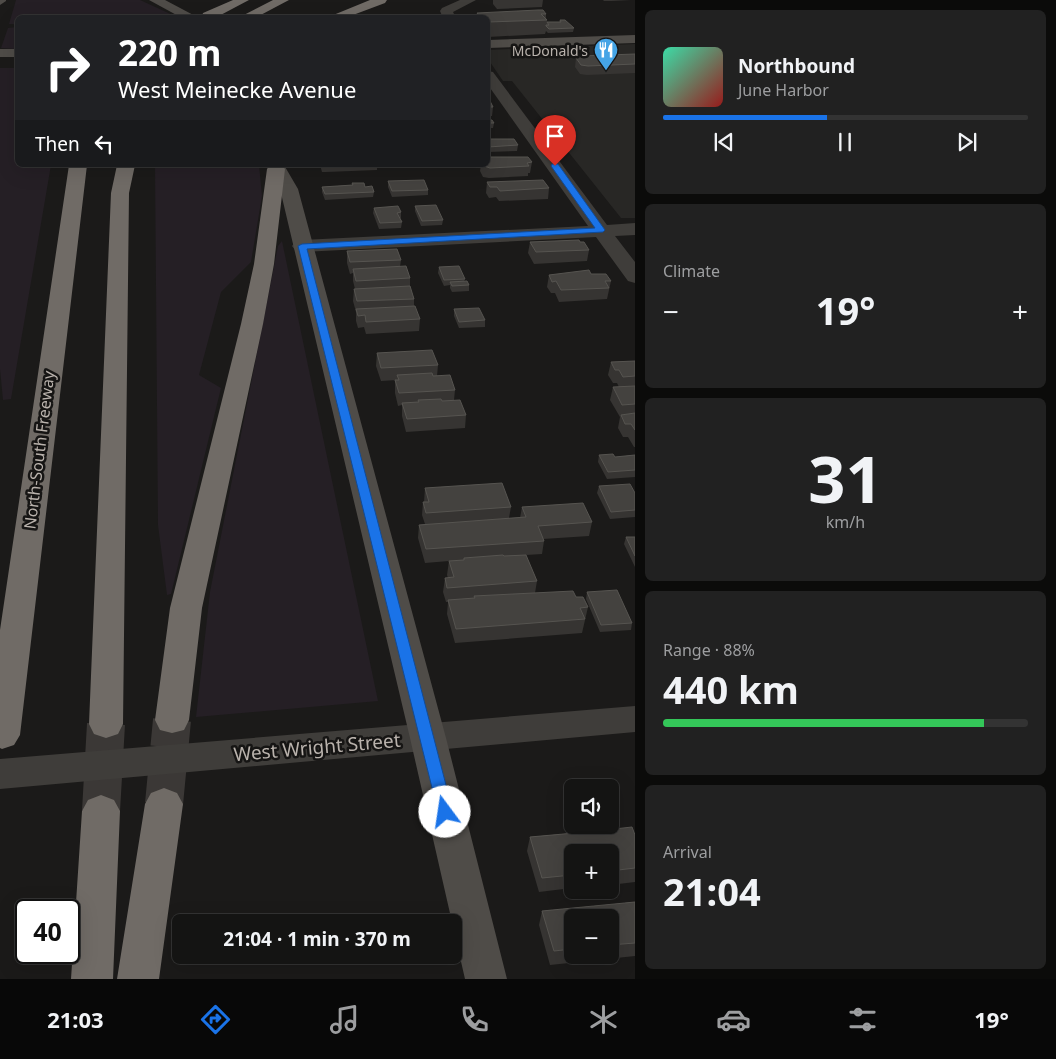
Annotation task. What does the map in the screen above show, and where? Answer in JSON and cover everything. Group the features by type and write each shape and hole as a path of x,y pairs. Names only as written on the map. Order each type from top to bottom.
{"highway":[{"path":"210,15 243,0"},
{"path":"250,15 283,0"},
{"path":"333,15 337,11 365,0"},
{"path":"338,15 381,0"},
{"name":"North-South Freeway","path":"2,735 78,167"},
{"path":"106,724 120,194 126,167"},
{"path":"172,720 186,608 252,324 264,264 275,167"},
{"path":"138,979 164,804"},
{"path":"92,979 101,811"}],"street":[{"path":"155,0 187,15"},
{"path":"448,14 470,0"},
{"path":"490,44 635,39"},
{"path":"0,53 15,53"},
{"path":"0,62 15,62"},
{"path":"490,77 635,277"},
{"path":"275,167 289,189 428,738 486,979"},
{"path":"302,246 635,228"},
{"name":"West Wright Street","path":"0,774 635,719"}],"shaded area":[{"path":"16,0 140,0 173,15 15,15 15,24 9,24"},
{"path":"15,27 15,49 1,48 8,28"},
{"path":"635,44 635,218 621,218 512,81 503,81 490,62 490,50"},
{"path":"0,68 15,68 15,167 51,167 11,399 3,400 0,369"},
{"path":"155,167 259,167 262,196 251,262 221,292 199,375 221,388 171,594 167,595 158,525"},
{"path":"282,241 378,701 196,717 210,592 278,246"}],"building":[{"path":"543,10 546,14 541,14 547,20 490,22 490,15 479,15 477,13"},
{"path":"560,20 565,20 574,28 549,29 546,26 549,25 547,22 561,22"},
{"path":"635,54 635,64 588,66 581,65 576,58 581,56"},
{"path":"490,139 514,139 518,145 490,147"},
{"path":"490,157 528,157 532,162 527,163 529,166 490,168 487,167 490,167"},
{"path":"424,180 428,190 392,191 388,181"},
{"path":"543,180 549,188 500,191 497,187 490,187 487,182"},
{"path":"352,183 364,183 365,187 372,186 374,192 325,194 322,187 353,185"},
{"path":"436,205 443,220 422,221 415,206"},
{"path":"398,206 401,212 397,213 402,222 380,223 374,208"},
{"path":"579,240 584,242 589,250 536,252 530,242"},
{"path":"397,249 401,260 350,262 347,251"},
{"path":"406,266 410,278 356,281 353,269"},
{"path":"459,266 465,279 444,280 439,267"},
{"path":"589,270 591,274 606,274 611,281 605,281 609,288 561,290 556,281 552,282 549,275"},
{"path":"467,281 469,285 452,286 450,282"},
{"path":"410,286 414,299 357,301 354,289"},
{"path":"415,306 420,319 366,322 365,315 358,316 356,309"},
{"path":"479,308 485,320 459,322 454,309"},
{"path":"432,350 438,365 381,368 377,353"},
{"path":"635,361 635,376 623,377 619,370 615,370 611,362"},
{"path":"432,373 433,376 450,375 455,390 399,393 395,380 399,380 397,375"},
{"path":"635,386 635,404 622,405 613,387"},
{"path":"441,399 442,401 460,400 466,415 407,419 402,403"},
{"path":"635,413 635,430 631,424 625,424 621,415"},
{"path":"613,454 615,457 635,455 635,470 608,472 599,455"},
{"path":"502,483 511,507 426,513 423,502 429,502 425,488"},
{"path":"630,484 635,493 635,510 611,512 599,486"},
{"path":"583,503 592,522 538,526 544,541 426,549 419,525 526,517 522,507"},
{"path":"626,537 635,537 635,556"},
{"path":"503,555 526,555 537,581 447,588 445,578 454,577 449,561"},
{"path":"617,590 632,623 601,625 587,592"},
{"path":"573,591 576,597 583,597 588,607 580,608 585,619 456,629 448,600 475,598 474,596"},
{"path":"632,827 635,835 635,868 619,870 619,844 564,844 564,876 542,878 530,837 564,834 619,834 619,828"},
{"path":"635,902 635,943 619,944 619,909 564,909 564,950 554,951 542,911"}],"tunnel":[{"path":"164,804 172,720"},
{"path":"101,811 106,724"}],"place":[{"name":"McDonald's","path":"606,71"}],"route":[{"path":"445,812 302,246 600,230 555,166"}]}
